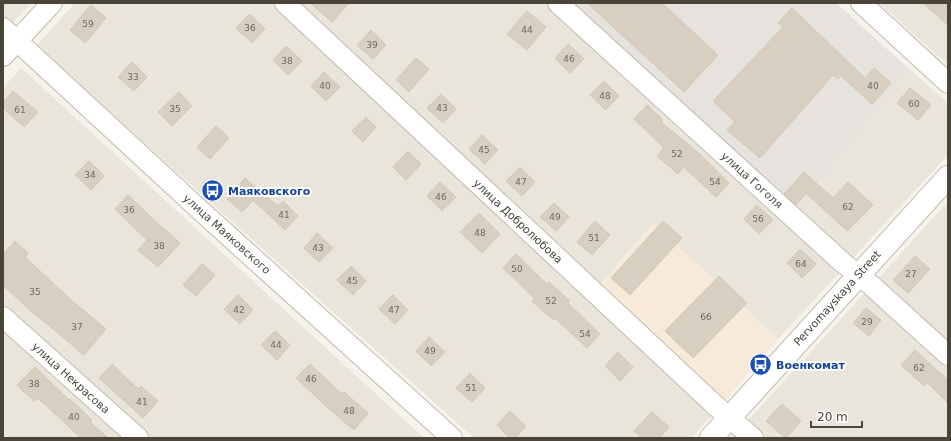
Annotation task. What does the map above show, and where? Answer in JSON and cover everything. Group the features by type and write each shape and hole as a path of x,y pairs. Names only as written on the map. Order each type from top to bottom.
{"street":[{"path":"3,56 10,34 52,3"},
{"name":"улица Добролюбова","path":"285,3 752,438"},
{"name":"улица Гоголя","path":"558,3 843,263 872,286 948,355"},
{"path":"861,3 948,83"},
{"name":"улица Маяковского","path":"10,34 205,214 452,438"},
{"name":"Pervomayskaya Street","path":"711,438 948,176"},
{"name":"улица Некрасова","path":"3,317 138,438"}],"shaded area":[{"path":"3,3 31,3 9,27 3,22"},
{"path":"75,3 558,3 794,214 909,69 948,103 948,155 778,339 653,224 598,287 724,402 691,438 474,438 36,46"},
{"path":"558,3 836,3 909,69 794,214"},
{"path":"879,3 948,3 948,65"},
{"path":"21,68 424,438 3,438 3,88"},
{"path":"948,202 948,438 732,438"},
{"path":"654,224 778,339 724,402 598,287"}],"building":[{"path":"310,3 349,3 332,22"},
{"path":"587,3 662,3 718,55 684,92"},
{"path":"923,3 948,3 948,25"},
{"path":"91,5 106,18 85,43 70,30"},
{"path":"792,8 865,78 874,68 891,83 872,104 841,76 838,79 833,75 760,158 727,130 735,122 713,101 783,27 778,23"},
{"path":"527,11 546,27 527,50 507,34"},
{"path":"250,14 265,29 252,43 236,28"},
{"path":"371,30 386,45 373,59 357,45"},
{"path":"568,44 584,59 570,73 555,58"},
{"path":"286,46 302,61 288,75 273,60"},
{"path":"416,58 429,69 409,92 396,80"},
{"path":"132,62 147,77 134,91 118,77"},
{"path":"324,72 340,87 326,101 311,86"},
{"path":"604,81 619,96 606,110 590,95"},
{"path":"910,88 931,105 918,120 897,103"},
{"path":"13,91 38,112 24,127 3,108 3,103"},
{"path":"179,92 192,106 172,126 158,112"},
{"path":"441,94 456,109 443,123 427,108"},
{"path":"647,105 663,120 661,122 701,155 729,183 716,197 684,167 678,174 657,156 664,148 634,119"},
{"path":"366,117 376,127 363,142 352,131"},
{"path":"216,126 229,138 210,159 197,147"},
{"path":"482,135 498,150 485,164 469,149"},
{"path":"408,151 421,164 406,180 393,167"},
{"path":"89,161 104,176 91,190 75,175"},
{"path":"520,167 535,182 522,196 506,181"},
{"path":"804,172 833,198 848,182 873,205 847,231 806,193 796,205 784,194"},
{"path":"245,178 278,206 283,201 298,216 285,230 253,200 242,212 227,199"},
{"path":"440,182 456,197 442,211 427,196"},
{"path":"128,195 180,243 158,267 138,250 147,240 115,209"},
{"path":"554,203 569,217 556,231 540,217"},
{"path":"757,205 773,220 759,234 744,219"},
{"path":"479,213 500,234 482,253 460,232"},
{"path":"595,221 610,235 592,255 577,242"},
{"path":"663,221 682,238 630,295 611,278"},
{"path":"317,233 333,248 319,262 304,248"},
{"path":"15,241 28,253 25,257 70,299 106,329 84,355 35,315 3,285 3,254"},
{"path":"800,249 816,264 802,278 787,263"},
{"path":"516,254 547,284 549,282 570,301 568,303 600,334 587,348 555,318 553,320 532,301 534,298 503,268"},
{"path":"915,256 930,269 908,293 893,280"},
{"path":"202,264 215,275 196,296 183,285"},
{"path":"351,266 366,281 353,295 337,280"},
{"path":"719,276 747,303 693,358 665,331"},
{"path":"238,295 253,310 240,324 224,309"},
{"path":"393,295 408,310 395,324 379,309"},
{"path":"866,308 881,320 869,336 853,323"},
{"path":"275,331 290,345 277,360 261,345"},
{"path":"429,337 445,352 431,366 416,351"},
{"path":"915,350 948,380 948,403 927,382 924,386 901,365"},
{"path":"618,352 633,367 620,381 605,366"},
{"path":"112,364 138,389 141,386 158,401 143,418 99,378"},
{"path":"310,364 342,394 344,392 368,413 354,430 296,378"},
{"path":"35,367 92,420 90,422 108,438 81,438 38,398 34,401 17,385"},
{"path":"470,373 485,388 472,402 456,388"},
{"path":"782,404 801,421 786,438 766,421"},
{"path":"510,411 526,426 515,438 510,438 497,425"},
{"path":"652,412 669,427 659,438 641,438 634,431"}],"place":[{"name":"Маяковского","path":"212,191"},
{"name":"Военкомат","path":"760,365"}]}
